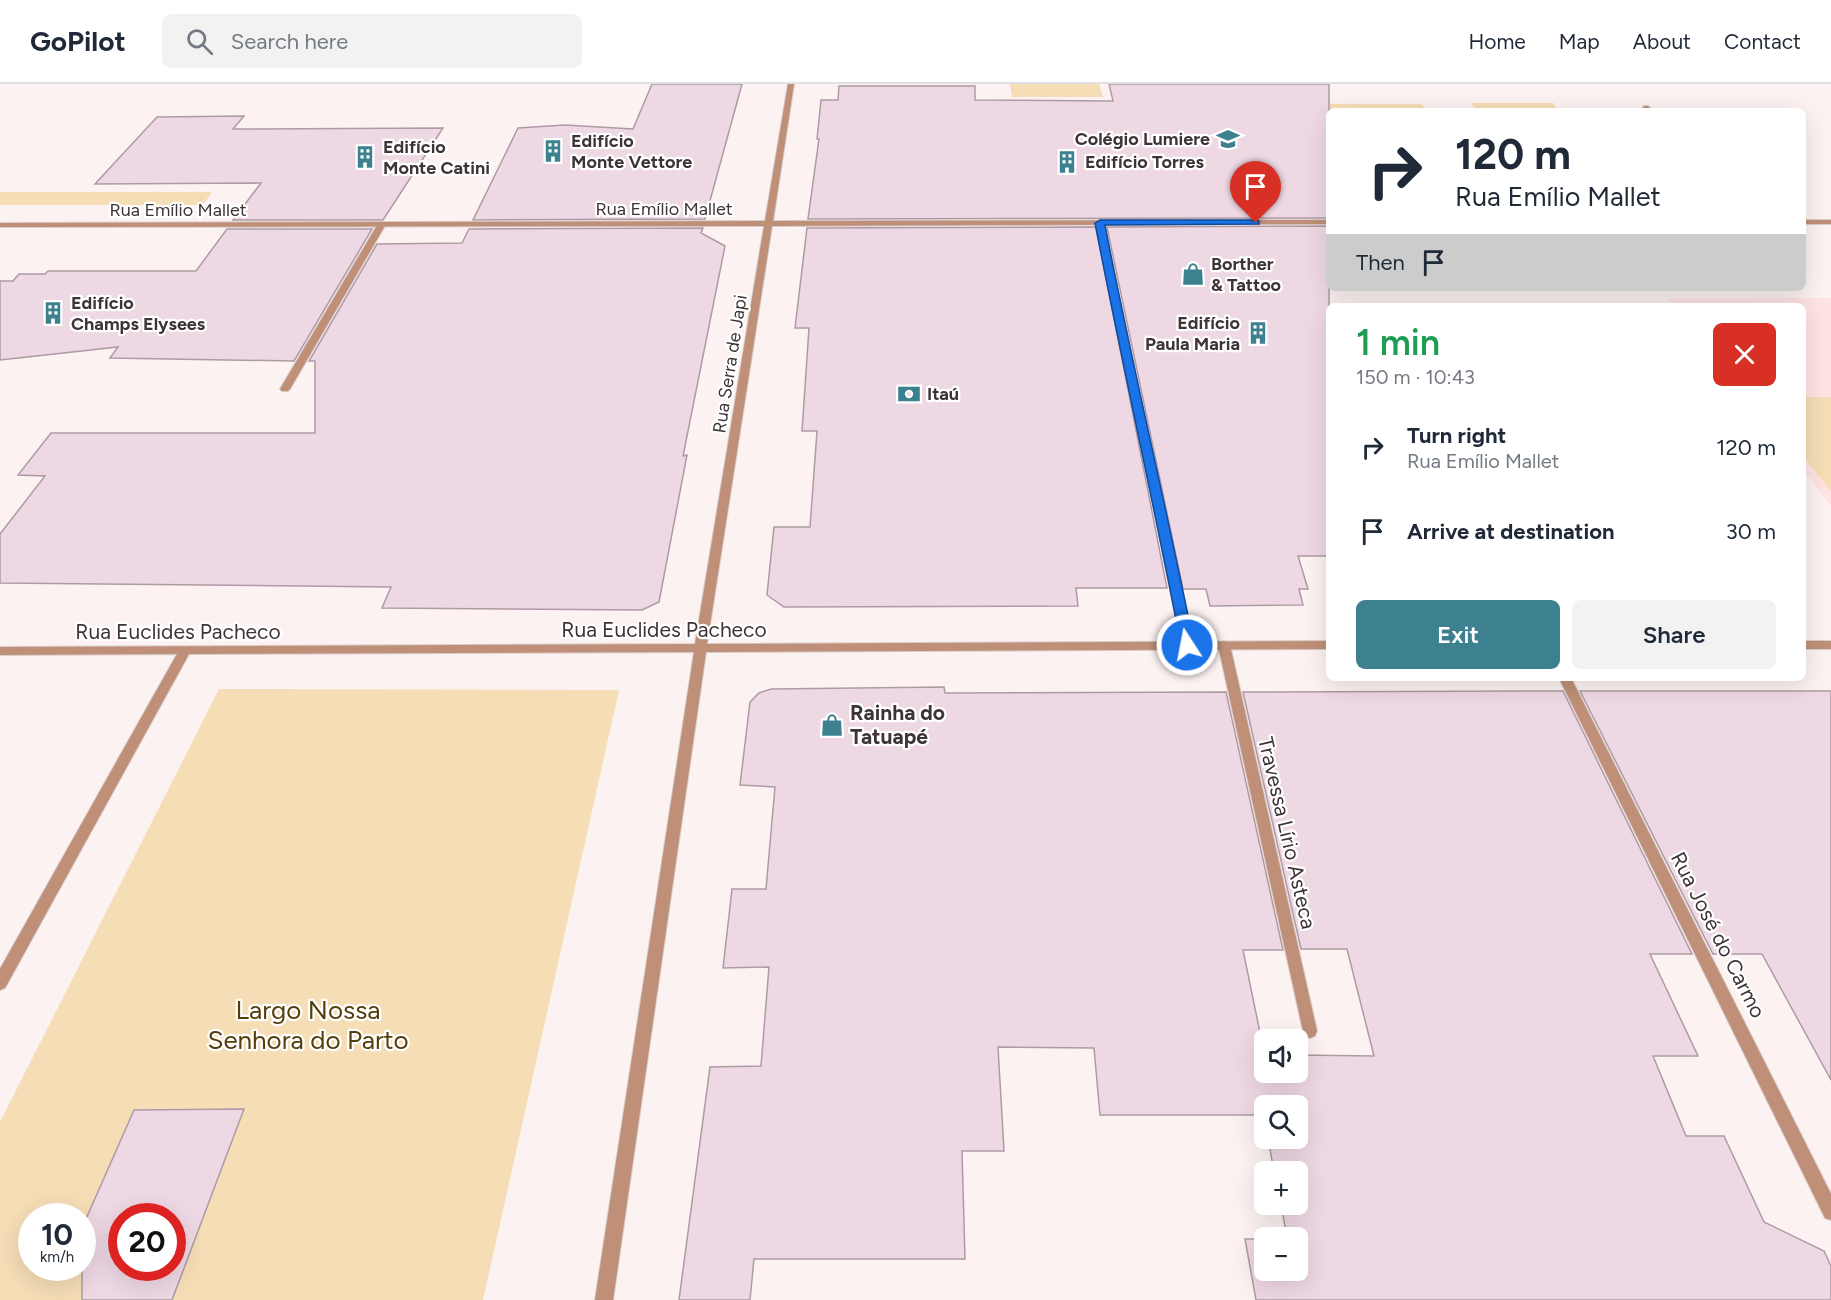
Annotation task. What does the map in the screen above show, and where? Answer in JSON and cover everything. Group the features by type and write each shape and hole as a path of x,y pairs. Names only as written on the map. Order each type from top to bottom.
{"street":[{"name":"Rua Serra de Japi","path":"700,649 791,84"},
{"name":"Rua Emílio Mallet","path":"0,225 1326,222"},
{"path":"1806,222 1831,222"},
{"path":"1100,223 1130,377 1152,466 1187,645"},
{"path":"285,389 382,225"},
{"name":"Travessa Lírio Asteca","path":"1224,645 1310,1031"},
{"name":"Rua Euclides Pacheco","path":"0,651 1326,645"},
{"path":"1806,645 1831,645"},
{"path":"604,1300 700,649"},
{"path":"0,983 185,651"},
{"name":"Rua José do Carmo","path":"1566,681 1831,1212"}],"shaded area":[{"path":"1831,298 1831,506 1806,474 1806,303 1670,303 1667,299"}],"green space":[{"path":"1010,84 1099,84 1103,97 1012,97"},
{"path":"1471,103 1553,103 1557,108 1474,108"},
{"path":"1324,104 1422,104 1425,108 1327,108"},
{"path":"0,192 212,192 203,205 0,205"},
{"path":"1806,397 1831,397 1831,491 1806,460"},
{"name":"Largo Nossa Senhora do Parto","path":"219,689 619,690 483,1300 0,1300 0,1122"}],"building":[{"path":"652,84 742,84 705,219 473,220 518,128 565,125 633,129"},
{"path":"1109,84 1329,84 1329,108 1326,108 1326,218 808,219 819,139 817,139 821,100 838,100 839,86 975,86 975,100 1113,101"},
{"path":"244,116 233,129 443,128 383,220 233,220 261,183 95,184 157,117"},
{"path":"1326,226 1326,291 1329,291 1329,303 1326,303 1326,556 1298,556 1308,589 1299,589 1303,605 1210,606 1206,589 1183,589 1107,227"},
{"path":"1096,227 1167,588 1076,588 1078,606 784,607 767,595 774,527 810,527 817,431 802,431 809,328 795,328 807,228"},
{"path":"703,228 701,233 725,246 683,456 687,455 659,602 642,610 382,608 391,587 0,583 0,534 45,476 18,475 51,433 315,433 315,361 309,361 377,244 462,243 469,229"},
{"path":"227,229 372,229 294,361 110,358 118,347 0,360 0,281 13,281 19,274 45,274 48,271 196,271"},
{"path":"944,687 945,693 1226,692 1283,950 1243,950 1259,1029 1254,1029 1254,1083 1308,1083 1308,1055 1374,1056 1347,949 1301,949 1243,692 1563,691 1692,954 1650,954 1698,1056 1653,1056 1686,1136 1724,1136 1764,1222 1824,1251 1831,1266 1831,1300 1256,1300 1245,1239 1254,1239 1254,1281 1308,1281 1308,1227 1285,1227 1283,1215 1308,1215 1308,1161 1272,1161 1270,1149 1308,1149 1308,1095 1254,1095 1254,1115 1100,1115 1094,1048 998,1047 1004,1151 962,1151 965,1259 754,1259 750,1300 679,1300 710,1067 761,1066 769,967 723,968 732,889 766,889 775,787 740,785 750,702 759,693 771,689"},
{"path":"1580,691 1831,691 1831,1080 1762,954 1713,954"},
{"path":"244,1109 186,1263 186,1203 108,1203 108,1281 179,1281 172,1300 82,1300 82,1281 96,1281 96,1203 93,1203 134,1110"}],"place":[{"name":"Colégio Lumiere","path":"1228,139"},
{"name":"Edifício Monte Vettore","path":"553,151"},
{"name":"Edifício Monte Catini","path":"365,157"},
{"name":"Edifício Torres","path":"1067,162"},
{"name":"Borther & Tattoo","path":"1193,274"},
{"name":"Edifício Champs Elysees","path":"53,313"},
{"name":"Edifício Paula Maria","path":"1258,333"},
{"name":"Itaú","path":"909,394"},
{"name":"Rainha do Tatuapé","path":"832,725"}],"route":[{"path":"1187,645 1152,466 1130,377 1100,223 1256,223"}]}
